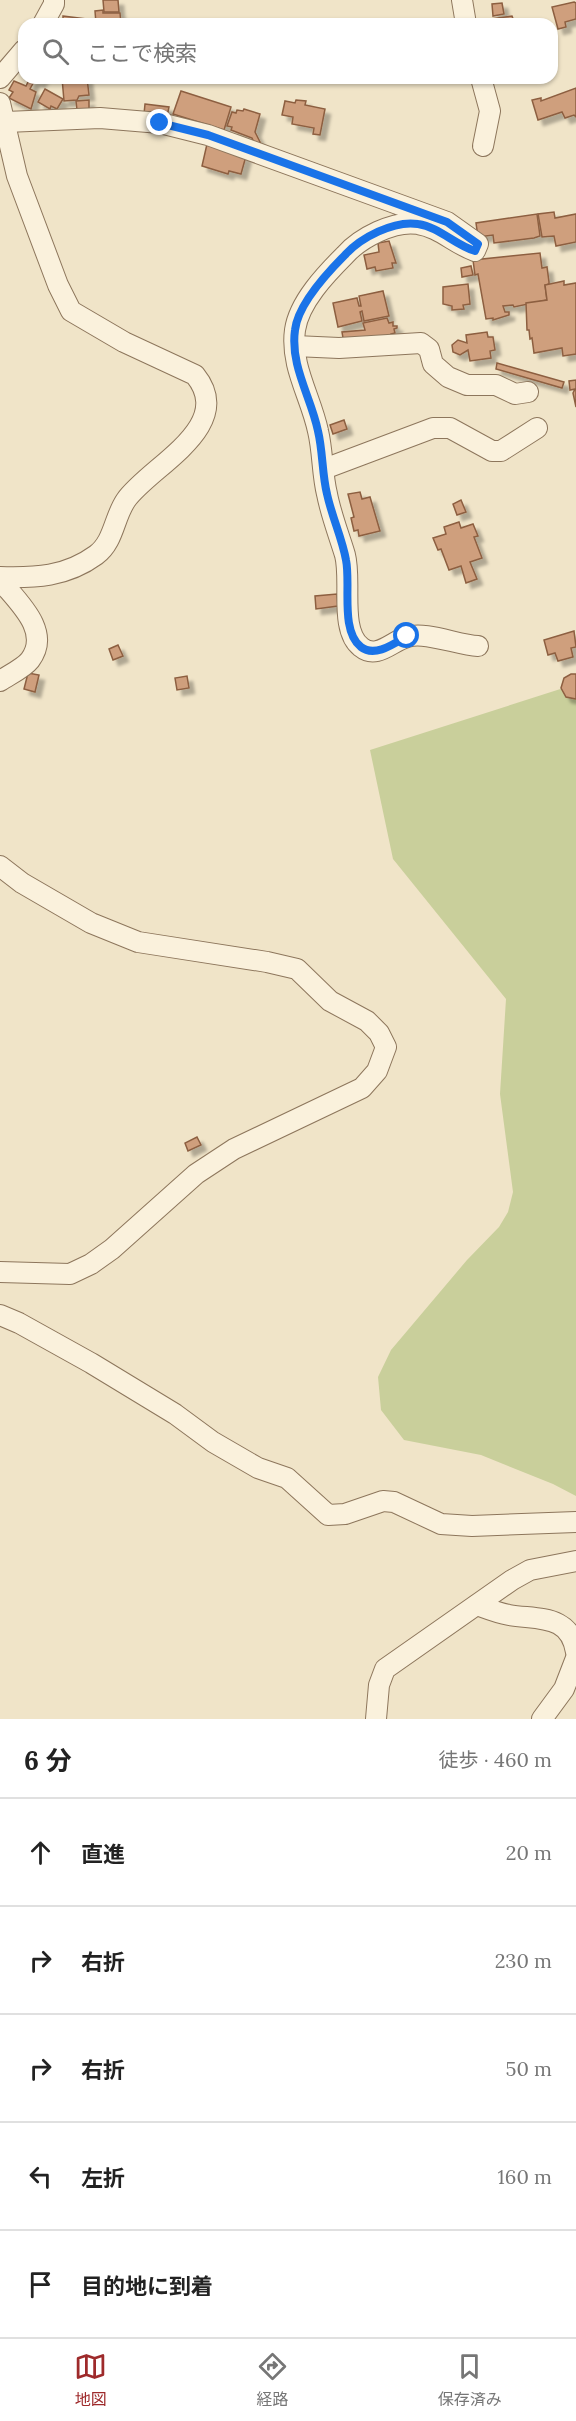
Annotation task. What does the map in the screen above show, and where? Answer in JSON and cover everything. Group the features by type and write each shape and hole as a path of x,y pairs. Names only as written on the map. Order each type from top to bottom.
{"street":[{"path":"46,18 54,0"},
{"path":"462,0 465,18"},
{"path":"0,78 18,57"},
{"path":"483,84 490,111 483,146"},
{"path":"0,579 65,573 97,555 110,538 117,514 127,498 190,440 199,426 207,405 203,384 195,375 124,342 71,311 58,285 17,176 3,112 160,123 208,135 447,222 478,244 475,251 465,248 433,228 418,224 403,223 387,228 352,246 324,277 304,307 295,328 295,346 302,383 318,430 327,494 346,560 349,627 353,638 362,648 371,651 385,649 407,636 423,636 461,645 478,646"},
{"path":"295,346 339,348 421,343 429,349 434,364 448,377 468,385 496,385 515,394 528,392"},
{"path":"324,469 433,428 450,428 492,451 501,451 537,428"},
{"path":"0,579 27,612 35,628 38,642 30,660 0,681"},
{"path":"0,866 22,883 91,923 138,942 267,962 297,969 330,1001 367,1022 384,1040 386,1047 377,1071 362,1088 234,1149 196,1174 112,1249 91,1264 70,1274 0,1272"},
{"path":"0,1315 91,1363 175,1414 213,1442 258,1468 286,1478 328,1515 345,1514 383,1501 394,1502 441,1524 472,1526 576,1522"},
{"path":"376,1719 379,1685 384,1669 512,1580 530,1570 576,1561"},
{"path":"477,1605 507,1615 535,1617 556,1623 567,1629 574,1640 576,1652"},
{"path":"542,1719 564,1689 576,1658"}],"green space":[{"path":"576,684 576,1496 553,1484 481,1455 404,1440 381,1410 378,1377 391,1350 467,1260 499,1227 508,1212 513,1192 500,1094 506,999 393,859 370,750"}],"building":[{"path":"103,0 118,0 119,12 104,12"},
{"path":"502,3 504,14 493,16 492,4"},
{"path":"576,3 576,19 565,22 566,27 558,29 558,18 555,18 552,7"},
{"path":"95,11 120,13 120,18 96,18"},
{"path":"14,81 26,86 33,84 30,89 36,92 31,109 9,98 13,92 9,90"},
{"path":"63,84 88,84 89,95 79,96 77,100 64,101"},
{"path":"576,88 576,117 574,115 565,118 562,112 538,120 532,100 541,98 541,101"},
{"path":"45,89 63,99 57,109 51,106 50,109 38,102"},
{"path":"181,91 231,107 224,130 173,114"},
{"path":"89,100 89,109 77,110 76,101"},
{"path":"296,100 306,101 305,105 325,109 320,135 313,134 314,128 292,124 293,117 282,115 285,101 295,103"},
{"path":"145,104 169,107 167,117 144,114"},
{"path":"244,109 260,114 255,132 261,144 256,147 252,138 231,130 232,127 227,126 232,112 236,113 237,110 243,111"},
{"path":"207,144 246,156 241,174 229,171 228,174 202,166"},
{"path":"554,212 555,218 576,214 576,242 556,246 554,236 542,237 538,214"},
{"path":"537,214 540,236 494,243 493,235 478,237 476,223"},
{"path":"389,241 396,263 392,263 393,268 376,271 375,267 367,269 364,255 379,252 378,243"},
{"path":"540,253 542,268 547,267 549,284 545,285 547,300 514,307 513,305 503,306 509,315 493,320 493,318 486,319 478,274 475,275 473,260"},
{"path":"471,266 473,275 462,277 461,268"},
{"path":"564,281 564,285 576,283 576,354 563,356 562,348 534,353 532,338 530,339 529,330 527,330 526,303 547,300 545,285"},
{"path":"468,284 470,304 463,305 464,309 452,310 452,306 443,304 443,287"},
{"path":"383,291 389,316 364,321 362,311 360,312 362,321 338,327 333,303 357,298 361,306 359,296"},
{"path":"387,318 389,323 393,322 393,326 397,326 394,329 395,333 391,334 392,339 344,344 342,332 365,330 363,323"},
{"path":"487,332 488,337 493,337 495,350 490,351 491,358 470,361 468,350 460,355 453,352 452,345 458,340 467,343 466,335"},
{"path":"497,363 564,382 562,388 496,369"},
{"path":"576,380 576,407 573,393 575,389 570,390 569,381"},
{"path":"344,420 347,429 333,434 330,425"},
{"path":"360,492 362,499 370,497 380,531 359,536 358,530 354,531 351,518 354,517 348,494"},
{"path":"461,500 466,512 457,515 453,504"},
{"path":"459,522 461,528 473,524 478,536 474,537 482,558 470,562 477,579 466,583 461,566 449,570 441,549 438,550 433,538 446,534 444,527"},
{"path":"337,594 338,606 316,609 315,596"},
{"path":"574,631 576,647 571,648 573,657 558,661 555,653 548,655 544,640"},
{"path":"118,645 123,656 113,660 109,649"},
{"path":"28,673 39,675 35,692 24,689"},
{"path":"576,674 576,699 566,697 561,688 564,678"},
{"path":"187,676 189,688 177,690 175,678"},
{"path":"197,1137 201,1145 188,1151 185,1143"}],"route":[{"path":"160,123 208,135 447,222 478,244 475,251 465,248 433,228 418,224 403,223 387,228 352,246 324,277 304,307 295,328 295,352 302,383 318,430 327,494 346,560 349,627 353,638 362,648 371,651 385,649 407,636"}]}
